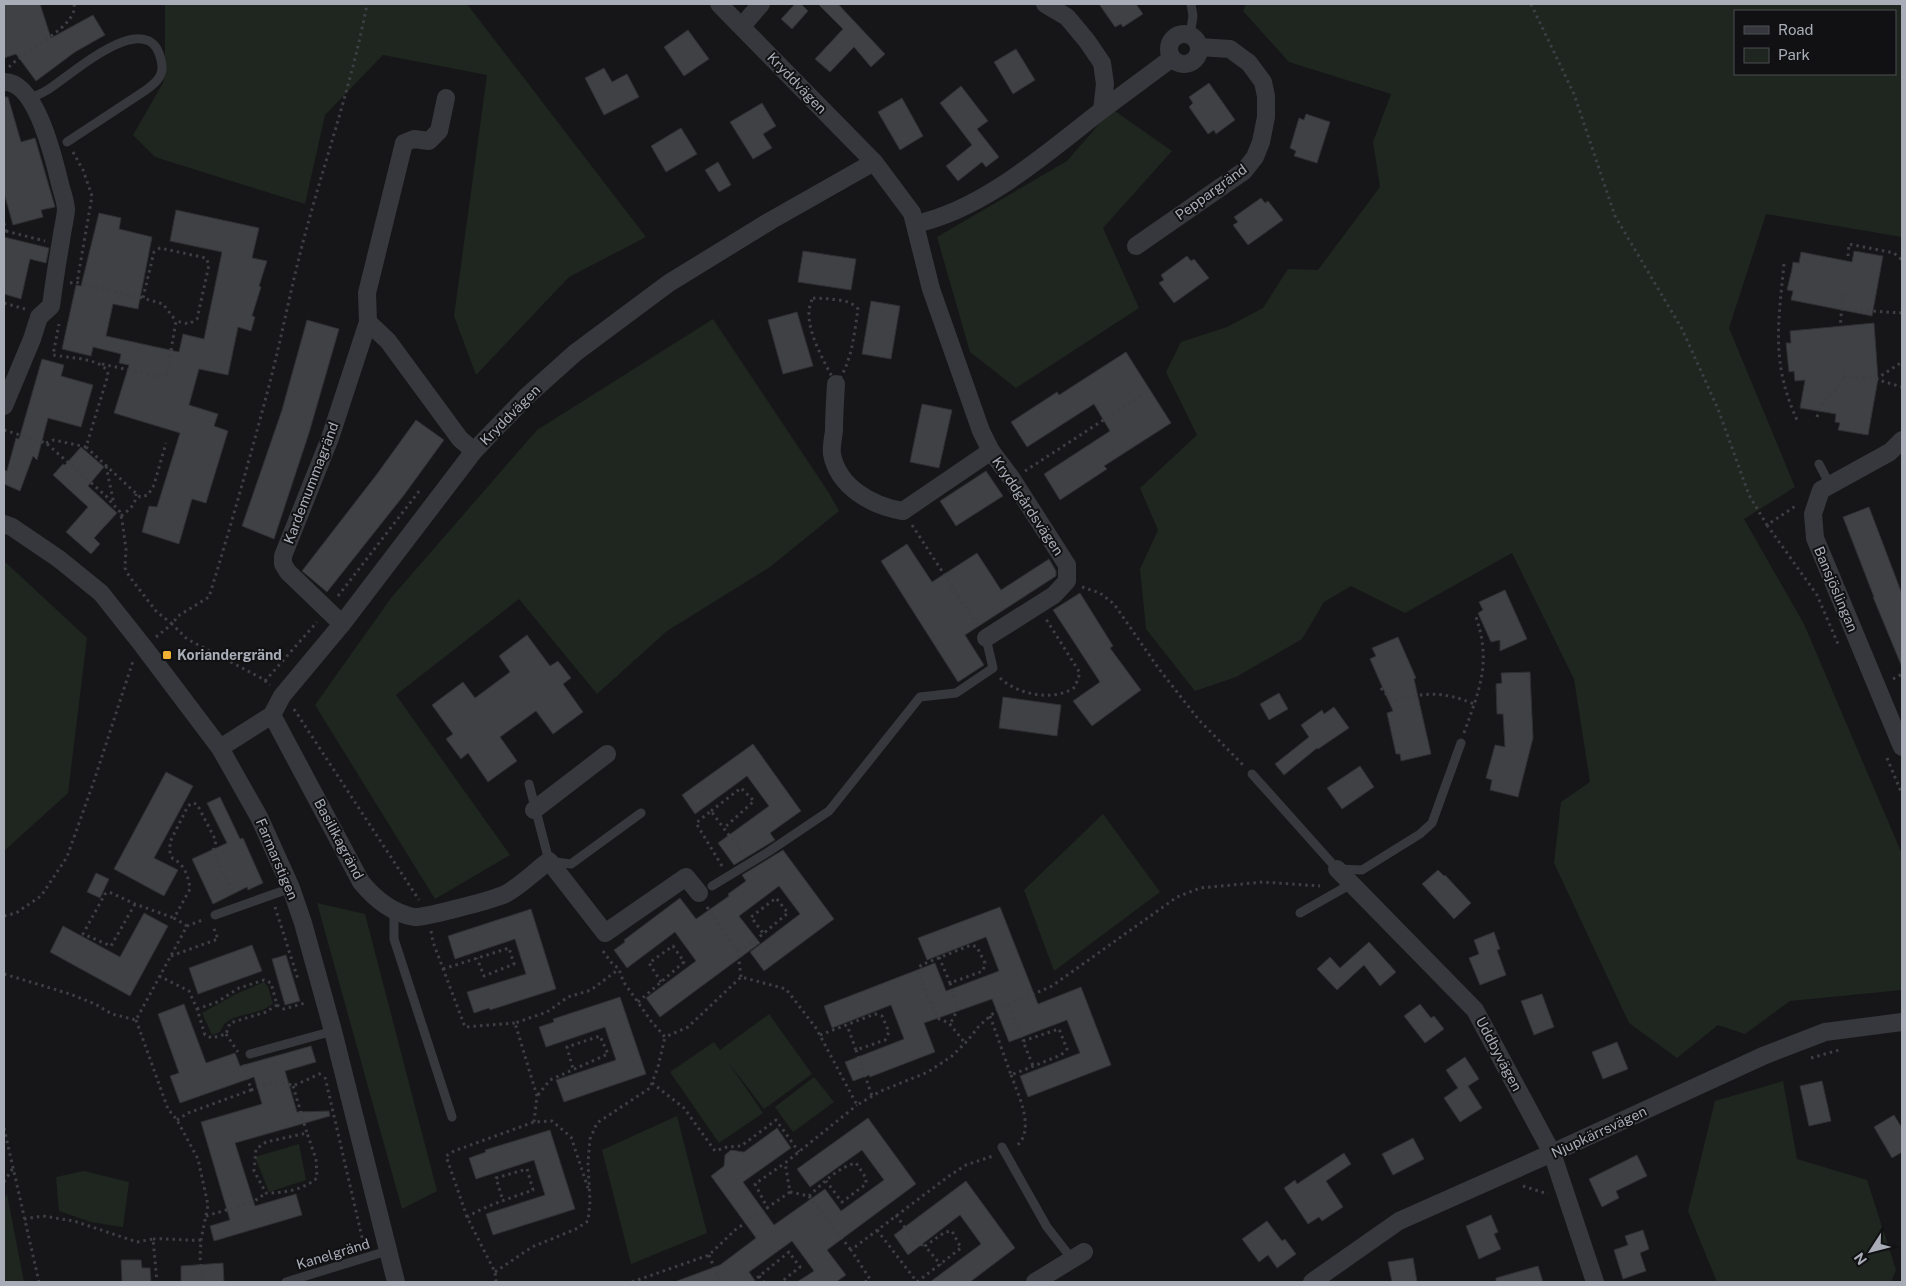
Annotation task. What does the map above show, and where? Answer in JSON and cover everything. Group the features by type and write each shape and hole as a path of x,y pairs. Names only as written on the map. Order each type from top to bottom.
{"street":[{"name":"Kryddvägen","path":"719,4 874,162 912,213 915,224"},
{"path":"742,26 761,4"},
{"path":"1045,4 1067,17 1102,63 1105,84 1102,110"},
{"path":"915,224 932,220 996,190 1172,58 1181,64 1189,64 1198,55 1195,41"},
{"name":"Peppargränd","path":"1136,246 1244,171 1255,157 1261,142 1266,117 1266,96 1263,82 1248,63 1230,49 1195,41"},
{"path":"4,406 32,339 39,316 50,306 66,209 58,174 36,110 16,85 5,82"},
{"name":"Kardemummagränd","path":"342,624 288,572 283,564 283,556 330,438 368,322 367,293 404,143 414,139 429,141 439,131 446,98"},
{"name":"Kryddvägen","path":"220,748 272,715 282,696 342,624 474,451 526,397 576,353 669,283 874,162"},
{"name":"Kryddgårdsvägen","path":"915,224 931,289 981,431 991,451 1012,479 1067,565 1067,581"},
{"path":"368,322 388,341 460,439 474,451"},
{"path":"836,384 832,453 841,476 868,501 888,509 902,511"},
{"name":"Bansjöslingan","path":"1902,440 1890,452 1821,490 1813,514 1815,538 1902,748"},
{"name":"Kryddgårdsvägen","path":"902,511 991,451"},
{"name":"Farmarstigen","path":"4,524 12,527 59,559 100,593 144,646 220,748 259,817 291,888 303,923 333,1031 396,1282"},
{"path":"986,638 1054,595 1067,581"},
{"name":"Basilikagränd","path":"272,715 361,882 375,898 394,909 414,917 429,915 504,895 549,861"},
{"path":"534,810 607,754"},
{"path":"549,861 605,933 686,877 706,889"},
{"name":"Uddbyvägen","path":"1337,870 1476,1010 1552,1154 1595,1282"},
{"name":"Njupkärrsvägen","path":"1316,1281 1399,1221 1552,1154 1763,1056 1826,1032 1902,1022"},
{"path":"1035,1282 1078,1256"}],"lane":[{"path":"1191,4 1195,41"},
{"path":"28,100 48,90 103,49 123,40 144,36 155,42 161,56 162,69 158,81 67,142"},
{"path":"1819,464 1830,485"},
{"path":"706,889 768,852 828,811 920,697 956,692 993,668 986,638"},
{"path":"1337,870 1362,870 1420,834 1432,823 1461,743"},
{"name":"Uddbyvägen","path":"1252,774 1337,870"},
{"path":"529,784 534,810 549,861 571,864 642,813"},
{"path":"1300,913 1351,884"},
{"path":"213,916 291,888"},
{"path":"394,909 394,939 452,1117"},
{"path":"250,1054 333,1031"},
{"path":"1003,1149 1047,1227 1078,1256"},
{"name":"Kanelgränd","path":"286,1282 387,1251"}],"path":[{"path":"5,82 9,67 18,58 63,28 74,14 74,4"},
{"path":"4,430 46,442 114,505 121,516 126,549 125,568 128,576 156,611 172,624 178,616 209,597 241,492 303,242 363,26 367,4"},
{"path":"1531,4 1574,94 1615,216 1682,329 1718,409 1749,495 1767,525 1817,595 1840,650"},
{"path":"4,222 5,231 60,244"},
{"path":"1848,256 1848,244 1894,253 1902,260"},
{"path":"67,284 76,282 163,304 176,321 189,324 197,319 209,265 206,258 160,248 154,252 143,298"},
{"path":"1784,264 1777,328 1778,358 1788,401 1798,422"},
{"path":"1840,329 1843,292"},
{"path":"813,298 846,302 855,305 858,309 849,359 843,376 836,384 820,357 810,322 808,305 813,298"},
{"path":"1841,310 1902,313"},
{"path":"60,317 53,355 161,377 167,374 176,321"},
{"path":"1875,379 1902,362"},
{"path":"86,447 107,382 108,371 102,364"},
{"path":"1817,417 1820,406 1842,382 1843,367"},
{"path":"1843,377 1875,379 1902,387"},
{"path":"1012,479 1145,393"},
{"path":"46,442 54,440 86,447 140,496 148,495 154,485 166,443"},
{"path":"106,466 114,505"},
{"path":"121,516 129,510 136,500 136,494"},
{"path":"1767,525 1798,505"},
{"path":"902,511 986,638"},
{"path":"1067,581 1100,593 1114,604 1159,669 1199,720 1252,774"},
{"path":"993,668 1001,680 1031,693 1059,695 1075,687 1080,673 1037,606"},
{"path":"1461,743 1484,671 1483,646 1475,614"},
{"path":"4,916 16,913 40,896 67,858 134,658 139,665"},
{"path":"1381,688 1392,701 1417,694 1454,696 1474,704"},
{"path":"1883,749 1902,794"},
{"path":"724,828 754,801 742,788 696,823 728,875"},
{"path":"174,918 190,889 183,866 179,861 173,859 168,848 192,803 197,804 202,810 216,841 212,851 240,906"},
{"path":"711,811 749,862"},
{"path":"768,1209 754,1184 785,1163 857,1105 872,1096 928,1072 952,1056 979,1026 997,1010 1052,986 1177,896 1200,888 1262,882 1319,886 1328,882 1337,870"},
{"path":"706,889 701,900 738,952 741,977"},
{"path":"135,904 112,946 82,934 105,894 109,892 174,918 187,926"},
{"path":"272,894 300,986"},
{"path":"738,952 763,933 788,913 776,898 751,917 763,933"},
{"path":"429,915 433,942 465,1027 515,1023 547,1012 568,997 591,990 619,969"},
{"path":"170,956 218,939 213,916 187,926 170,956 159,976 136,1020 168,1109 177,1120 198,1159 208,1205 201,1240 200,1257 203,1282"},
{"path":"605,933 603,950 611,962 619,969 623,981 665,1037"},
{"path":"950,983 983,971 984,963 977,947 971,945 939,957 921,965 918,972 937,1018 950,1024 965,1043"},
{"path":"638,1002 661,982 684,962 672,946 649,963 661,982"},
{"path":"444,969 477,958 510,948 514,964 484,976 477,958"},
{"path":"939,957 958,1009 950,1024"},
{"path":"4,974 70,994 112,1014 136,1020"},
{"path":"159,976 189,991 205,1035 212,1038 226,1034"},
{"path":"741,977 786,989 820,1035 857,1105"},
{"path":"665,1037 688,1027 741,977"},
{"path":"197,1009 217,1002 238,988 264,980 270,983 277,1005 284,1009 305,1003"},
{"path":"303,994 314,1035"},
{"path":"226,1034 230,1022 266,1012 277,1005"},
{"path":"1008,1005 1033,1066"},
{"path":"820,1035 875,1014 882,1016 890,1032 885,1040 856,1050"},
{"path":"851,1250 966,1165 1003,1149 1018,1146 1024,1135 1024,1108 990,1016"},
{"path":"515,1023 537,1096 534,1122"},
{"path":"846,1025 872,1096"},
{"path":"1011,1075 1061,1055 1067,1049 1059,1029 1023,1042"},
{"path":"226,1034 243,1059 251,1090"},
{"path":"537,1096 550,1080 608,1054 600,1036 567,1047 573,1069"},
{"path":"495,1272 532,1247 588,1222 590,1139 597,1123 650,1088 658,1067 665,1037"},
{"path":"322,1063 367,1258"},
{"path":"293,1086 324,1072"},
{"path":"177,1120 195,1110 251,1090 271,1083 285,1082 293,1086 316,1159 317,1178 311,1183 283,1193 266,1193 253,1202 206,1216"},
{"path":"652,1083 684,1108 715,1152 727,1147 741,1146 776,1120 799,1152"},
{"path":"496,1282 495,1272 467,1218 446,1156 454,1151 534,1122 552,1121 571,1137 590,1191"},
{"path":"4,1128 39,1282"},
{"path":"266,1193 254,1171 256,1149 266,1142 307,1133"},
{"path":"785,1163 790,1192"},
{"path":"809,1196 826,1180 849,1164 856,1163 866,1178 866,1184 842,1202 826,1180"},
{"path":"4,1182 13,1168"},
{"path":"467,1218 478,1211 532,1190 527,1169 496,1178 503,1201"},
{"path":"632,1282 709,1255 735,1230 790,1192 809,1196 851,1250 870,1279 865,1282"},
{"path":"896,1215 915,1242 925,1246 941,1265"},
{"path":"24,1218 43,1216 74,1221 137,1242 167,1238 177,1241 201,1240"},
{"path":"877,1230 917,1282 961,1248 952,1231 945,1232 925,1246"},
{"path":"154,1239 157,1282"},
{"path":"752,1282 789,1252 800,1267 781,1282"},
{"path":"709,1255 720,1282"},
{"path":"760,1276 764,1282"}],"green space":[{"path":"165,4 467,4 646,237 569,277 476,375 454,316 487,75 383,55 325,115 305,204 155,157 133,135 163,83 165,73"},
{"path":"1246,4 1902,4 1902,237 1766,214 1729,328 1795,487 1744,519 1804,624 1902,854 1902,990 1790,1001 1745,1034 1718,1025 1677,1058 1629,1023 1554,863 1561,802 1590,782 1574,679 1512,553 1405,613 1351,586 1324,602 1302,639 1236,677 1195,691 1146,629 1140,569 1158,530 1140,488 1197,435 1166,372 1181,342 1227,327 1263,308 1288,269 1318,270 1380,187 1373,142 1391,94 1289,62 1243,11"},
{"path":"1112,109 1172,151 1103,228 1139,308 1016,388 970,352 937,237 1067,161"},
{"path":"713,319 829,493 839,511 770,567 667,631 597,694 519,599 396,695 510,855 435,899 315,705 391,598 537,430"},
{"path":"4,561 87,638 68,793 4,851"},
{"path":"1103,814 1160,892 1054,971 1024,890"},
{"path":"317,903 365,914 437,1191 402,1209"},
{"path":"264,982 268,987 273,1004 262,1010 232,1019 223,1026 220,1032 212,1035 202,1013 236,994"},
{"path":"769,1014 812,1074 764,1109 728,1062 763,1113 719,1143 670,1072 714,1042 720,1050"},
{"path":"814,1077 834,1102 793,1132 775,1107"},
{"path":"1783,1081 1797,1159 1867,1180 1896,1270 1891,1282 1717,1282 1688,1211 1715,1101"},
{"path":"677,1116 707,1233 631,1264 602,1150"},
{"path":"299,1144 306,1180 269,1192 255,1157"},
{"path":"84,1171 129,1182 123,1227 91,1222 59,1211 56,1177"},
{"path":"7,1194 24,1282 4,1282 4,1198"}],"building":[{"path":"4,4 40,4 51,38 93,15 105,35 75,52 36,81 16,54 4,58"},
{"path":"795,4 801,4 808,11 792,29 781,19"},
{"path":"818,4 838,4 885,54 871,67 854,47 830,72 815,59 843,29"},
{"path":"1099,4 1136,4 1143,14 1123,27 1121,24 1115,27"},
{"path":"688,30 709,59 684,76 664,47"},
{"path":"1016,49 1035,80 1013,94 994,62"},
{"path":"604,68 612,82 627,74 639,97 604,115 585,78"},
{"path":"1209,83 1235,120 1216,134 1214,130 1208,134 1189,107 1193,103 1189,97"},
{"path":"961,86 988,121 977,129 999,157 986,167 982,162 958,181 946,166 972,145 940,103"},
{"path":"4,97 8,97 21,142 35,138 55,207 41,210 43,217 13,225 4,193"},
{"path":"902,98 923,136 900,150 878,112"},
{"path":"762,103 776,126 763,134 772,148 753,159 730,122"},
{"path":"1306,114 1330,122 1317,163 1294,156 1296,151 1290,148 1299,118 1304,120"},
{"path":"681,128 697,154 666,172 651,146"},
{"path":"718,162 731,185 719,192 705,170"},
{"path":"1261,198 1265,203 1268,201 1283,220 1248,245 1233,225 1238,222 1234,217"},
{"path":"176,210 259,228 252,258 267,261 252,316 255,317 251,331 238,327 228,375 199,369 189,405 218,414 214,426 228,431 206,503 192,499 179,544 142,532 149,506 157,507 180,433 114,413 129,365 119,363 121,354 93,347 91,356 62,349 76,285 81,286 99,213 121,218 119,229 152,237 138,309 113,304 106,336 179,352 183,334 204,339 222,252 170,241"},
{"path":"4,237 49,248 46,263 30,259 21,299 4,294"},
{"path":"803,251 856,259 851,290 798,282"},
{"path":"1854,251 1883,256 1872,316 1791,300 1793,291 1787,290 1793,262 1799,263 1801,252 1852,262"},
{"path":"1187,256 1191,261 1194,259 1209,278 1174,303 1159,283 1164,280 1161,275"},
{"path":"871,301 900,306 891,359 862,354"},
{"path":"797,312 813,366 783,374 768,320"},
{"path":"307,320 339,329 309,433 274,539 242,526 282,410"},
{"path":"1874,323 1878,379 1868,435 1838,430 1840,423 1835,422 1836,414 1800,408 1805,380 1795,381 1794,371 1789,372 1786,343 1791,343 1790,331"},
{"path":"1126,352 1171,423 1104,466 1107,469 1060,500 1044,474 1110,431 1094,404 1027,447 1011,422 1057,392 1059,395"},
{"path":"42,359 64,365 61,376 93,385 81,427 48,418 37,460 33,456 20,491 4,484 4,470 7,471 16,438 19,439"},
{"path":"922,404 952,410 939,468 910,462"},
{"path":"416,420 444,440 404,495 327,592 302,571"},
{"path":"81,447 104,467 88,486 117,513 94,538 100,544 91,554 66,532 88,507 53,475"},
{"path":"986,471 1003,496 956,526 940,501"},
{"path":"1869,507 1902,594 1902,667 1843,517"},
{"path":"907,544 932,582 977,553 1001,590 1049,559 1056,571 1056,576 965,635 984,665 958,682 881,561"},
{"path":"1505,590 1527,639 1500,651 1500,640 1491,642 1478,613 1483,610 1479,602"},
{"path":"1080,593 1113,646 1110,648 1141,690 1092,726 1073,701 1100,682 1053,610"},
{"path":"527,635 550,666 558,661 571,678 563,684 583,712 553,734 536,711 500,737 517,761 488,782 468,753 461,759 446,739 453,734 432,705 463,682 475,698 510,672 499,656"},
{"path":"1398,637 1416,678 1414,679 1431,754 1401,761 1400,754 1396,754 1387,713 1393,711 1370,659 1376,656 1372,648"},
{"path":"1530,672 1533,738 1518,797 1490,790 1492,780 1486,778 1495,745 1505,747 1503,714 1497,714 1496,684 1502,683 1501,673"},
{"path":"1279,693 1288,709 1269,720 1260,704"},
{"path":"1003,697 1061,705 1057,736 999,728"},
{"path":"1334,707 1349,728 1317,748 1284,775 1275,764 1309,737 1301,725 1322,710 1324,714"},
{"path":"753,744 801,811 770,833 775,840 734,865 718,843 769,806 747,776 695,814 682,795"},
{"path":"1360,766 1374,787 1342,809 1327,788"},
{"path":"166,772 193,786 154,858 178,870 164,896 114,869"},
{"path":"220,797 240,839 243,838 263,883 248,890 247,887 213,904 192,859 227,843 207,803"},
{"path":"783,850 834,919 764,971 750,952 800,914 779,886 739,916 760,943 660,1017 646,998 696,961 675,932 627,968 614,950 625,942 624,940 680,898 696,919 729,896 728,894 746,881 742,875"},
{"path":"1438,870 1471,903 1454,919 1422,884"},
{"path":"96,873 109,879 100,898 87,892"},
{"path":"1000,907 1038,1004 1081,987 1111,1065 1028,1097 1020,1076 1080,1053 1067,1020 1009,1042 992,999 924,1023 935,1052 870,1077 869,1075 853,1081 845,1062 904,1039 891,1005 832,1028 824,1006 935,963 946,991 999,971 986,937 927,960 918,938"},
{"path":"531,909 556,989 490,1010 489,1008 474,1013 467,992 526,974 515,939 455,959 448,936"},
{"path":"144,913 168,926 130,996 50,952 63,926 120,957"},
{"path":"1494,932 1500,949 1497,950 1506,975 1480,985 1469,958 1479,954 1474,940"},
{"path":"1369,942 1396,972 1380,986 1364,965 1337,990 1317,969 1330,957 1340,968"},
{"path":"252,945 262,971 198,994 189,968"},
{"path":"286,955 300,1001 285,1005 272,959"},
{"path":"1542,994 1554,1027 1534,1035 1521,1001"},
{"path":"620,997 646,1074 564,1102 556,1080 616,1060 605,1027 546,1047 539,1027 554,1022 553,1019"},
{"path":"184,1004 206,1063 235,1053 240,1066 311,1046 316,1062 285,1071 297,1112 329,1111 330,1116 235,1143 255,1206 296,1194 302,1215 214,1241 210,1226 230,1220 201,1122 262,1104 254,1077 180,1103 170,1076 179,1073 158,1014"},
{"path":"1420,1004 1431,1018 1434,1016 1444,1029 1425,1043 1404,1016"},
{"path":"1617,1042 1628,1069 1603,1079 1592,1052"},
{"path":"1465,1057 1479,1079 1468,1086 1482,1108 1460,1122 1444,1098 1458,1088 1446,1070"},
{"path":"1822,1081 1831,1121 1809,1126 1800,1086"},
{"path":"1894,1115 1902,1128 1902,1152 1892,1158 1874,1127"},
{"path":"868,1118 916,1184 827,1250 846,1275 836,1282 797,1282 814,1271 792,1241 749,1272 756,1282 677,1282 720,1265 756,1238 711,1176 724,1166 725,1155 731,1150 744,1152 777,1128 791,1148 743,1182 774,1225 825,1189 841,1211 884,1180 862,1150 810,1187 797,1169"},
{"path":"550,1130 575,1209 493,1235 486,1214 545,1195 534,1160 476,1179 469,1158 486,1152 485,1150"},
{"path":"1413,1138 1424,1159 1393,1175 1382,1154"},
{"path":"1344,1153 1351,1164 1326,1181 1343,1207 1322,1221 1319,1217 1308,1224 1284,1188 1295,1180 1297,1184"},
{"path":"1637,1155 1647,1176 1616,1191 1619,1198 1602,1207 1589,1179"},
{"path":"966,1181 1015,1248 970,1282 930,1282 981,1244 960,1215 908,1255 894,1235"},
{"path":"1491,1215 1498,1232 1494,1234 1501,1249 1479,1259 1466,1226"},
{"path":"1267,1221 1282,1241 1285,1239 1296,1254 1277,1268 1268,1255 1259,1262 1242,1239"},
{"path":"1643,1230 1649,1249 1640,1253 1646,1271 1623,1279 1614,1250 1628,1245 1625,1236"},
{"path":"1413,1258 1417,1282 1392,1282 1388,1262"},
{"path":"121,1260 141,1260 142,1268 150,1268 151,1282 122,1282"},
{"path":"223,1263 224,1282 181,1282 181,1266"},
{"path":"1538,1266 1543,1282 1496,1282 1496,1278"}],"place":[{"name":"Koriandergränd","path":"167,655"}]}
